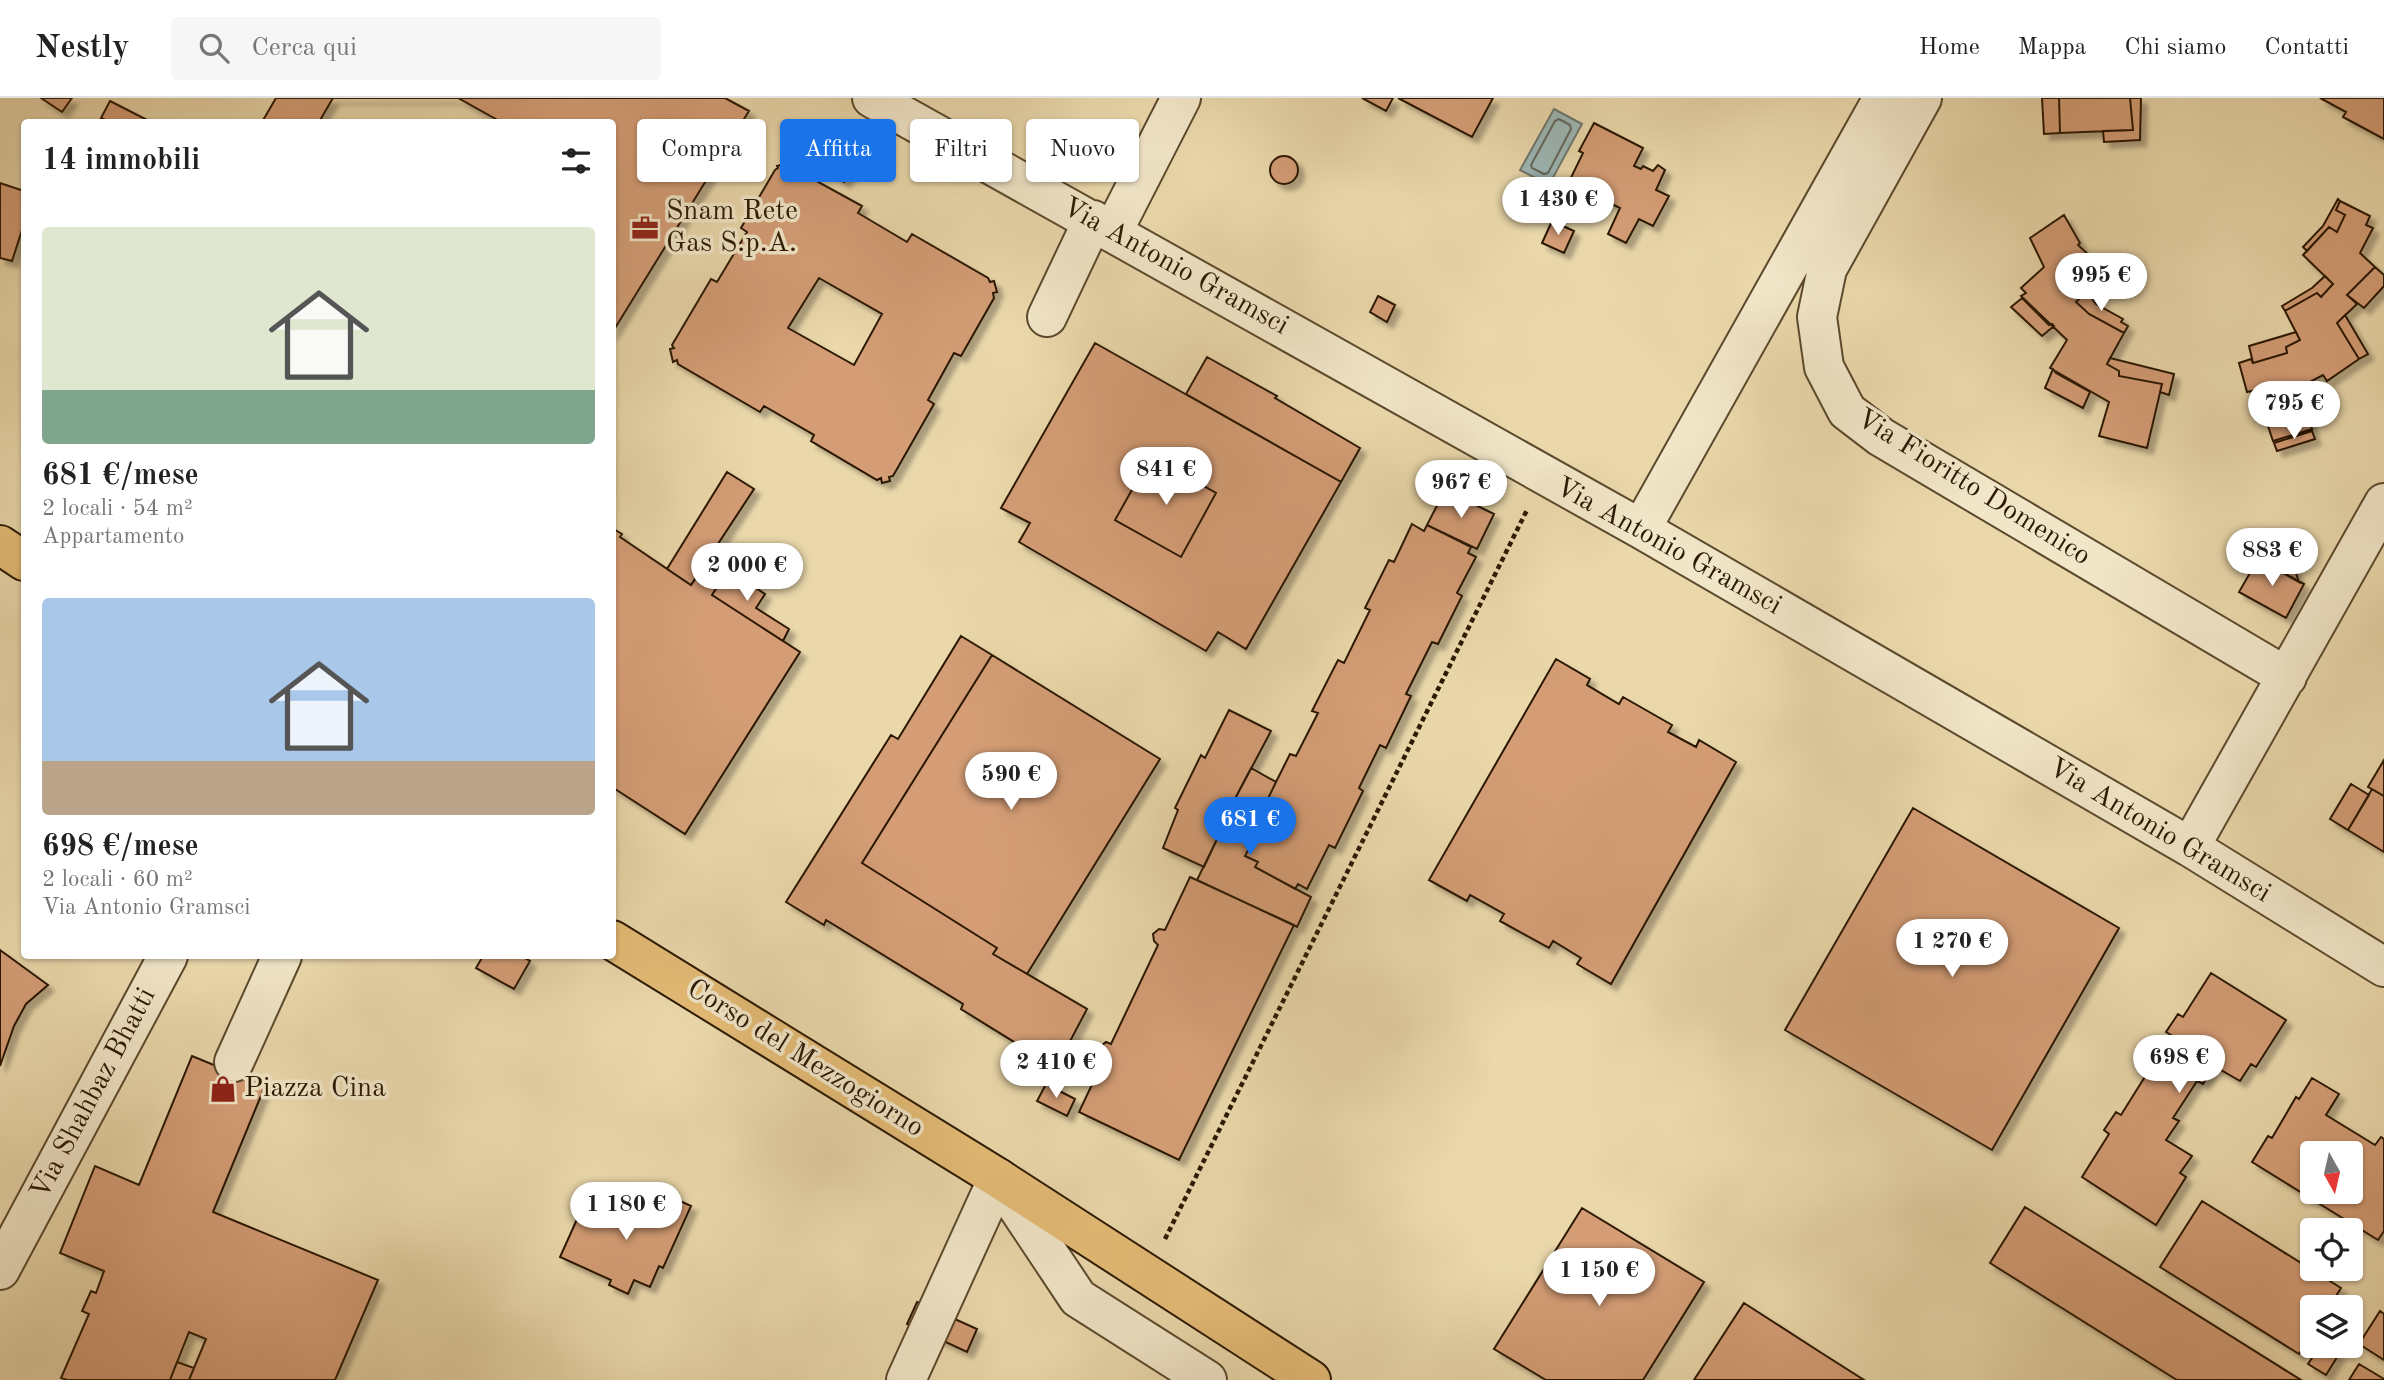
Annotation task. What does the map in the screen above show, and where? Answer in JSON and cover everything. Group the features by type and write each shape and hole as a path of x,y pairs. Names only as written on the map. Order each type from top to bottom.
{"main road":[{"path":"0,545 21,559"},
{"name":"Corso del Mezzogiorno","path":"616,942 998,1178 1311,1380"}],"street":[{"name":"Via Antonio Gramsci","path":"872,98 1641,529 2190,848 2384,967"},
{"path":"1047,317 1181,98"},
{"path":"1641,529 1883,98"},
{"name":"Via Fioritto Domenico","path":"1922,98 1826,269 1817,317 1824,367 1847,411 1881,437 2287,677"},
{"path":"2190,848 2384,503"},
{"name":"Via Shahbaz Bhatti","path":"0,1270 166,959"},
{"path":"234,1062 281,959"},
{"path":"906,1380 998,1178"},
{"name":"Corso del Mezzogiorno","path":"998,1178 1079,1298 1207,1380"}],"path":[{"path":"1147,1274 1544,476"}],"water":[{"path":"1554,109 1582,124 1549,185 1520,170"}],"building":[{"path":"41,98 72,98 62,112"},
{"name":"Snam Rete Gas S.p.A.","path":"276,98 725,98 749,111 744,119 637,119 637,182 705,182 616,327 616,119 264,119"},
{"path":"333,98 458,98 496,119 321,119"},
{"path":"1362,98 1393,98 1386,111"},
{"path":"1398,98 1493,98 1472,137"},
{"path":"2042,98 2059,98 2060,133 2044,134"},
{"path":"2059,98 2130,98 2133,130 2060,133"},
{"path":"2130,98 2141,98 2140,140 2104,142 2103,131 2133,130"},
{"path":"2320,98 2384,98 2384,139 2343,117 2346,112"},
{"path":"110,101 145,119 103,119 101,118"},
{"path":"1594,123 1643,148 1634,166 1641,169 1643,166 1653,171 1658,165 1665,170 1656,190 1669,196 1653,226 1639,219 1626,243 1608,234 1620,208 1606,201 1603,207 1588,199 1585,205 1563,194 1583,153 1579,151"},
{"path":"1284,156 1294,160 1298,170 1294,180 1284,184 1274,180 1270,170 1274,160"},
{"path":"780,165 780,182 818,182 862,206 858,213 907,242 912,234 988,278 990,282 994,281 997,292 993,293 994,298 961,356 954,353 928,400 934,404 893,476 889,477 890,481 882,483 881,478 877,480 811,441 814,435 764,406 760,412 678,364 677,360 673,362 670,349 674,348 672,345 711,279 717,282 747,232 741,228","holes":["819,278 882,314 854,365 788,328"]},
{"path":"0,183 21,190 21,233 12,261 0,258"},
{"path":"2338,199 2340,201 2336,210 2345,215 2337,232 2329,227 2307,251 2303,247 2323,226"},
{"path":"2340,201 2370,216 2366,225 2373,228 2360,253 2375,267 2347,295 2357,304 2337,323 2359,359 2327,381 2323,375 2300,387 2312,429 2273,441 2256,390 2247,392 2239,363 2251,359 2253,363 2287,353 2286,347 2300,340 2285,311 2317,293 2321,297 2333,284 2303,255 2329,227 2337,232 2345,215 2336,210"},
{"path":"2064,215 2080,243 2078,245 2104,269 2101,273 2103,276 2076,302 2089,314 2124,333 2107,364 2119,371 2119,376 2162,384 2147,448 2099,436 2109,402 2050,368 2067,340 2021,296 2026,293 2021,288 2044,267 2030,238"},
{"path":"1552,221 1574,231 1564,253 1542,243"},
{"path":"2375,267 2384,275 2384,286 2364,308 2347,295"},
{"path":"2325,276 2333,284 2321,297 2317,293 2285,311 2282,306 2312,288"},
{"path":"2087,292 2096,304 2123,319 2121,322 2128,326 2124,333 2089,314 2076,302"},
{"path":"1378,296 1395,305 1387,322 1370,312"},
{"path":"2022,298 2049,325 2054,326 2042,336 2011,307"},
{"path":"2345,315 2368,354 2359,359 2337,323"},
{"path":"2296,332 2300,340 2286,347 2287,353 2253,363 2249,346"},
{"path":"1095,343 1341,482 1246,649 1218,632 1206,651 1019,542 1030,523 1001,508","holes":["1151,456 1216,493 1181,557 1115,520"]},
{"path":"1207,357 1277,396 1275,398 1360,448 1341,482 1186,394"},
{"path":"2110,358 2174,374 2169,395 2160,392 2162,384 2119,376 2119,371 2107,364"},
{"path":"2053,369 2090,392 2083,408 2045,388"},
{"path":"2312,431 2315,439 2277,451 2274,443"},
{"path":"1151,456 1216,493 1181,557 1115,520"},
{"path":"727,472 754,489 691,585 667,569"},
{"path":"1445,490 1494,514 1477,549 1427,525"},
{"path":"1412,524 1424,531 1427,525 1471,547 1468,553 1476,557 1457,593 1462,596 1438,644 1432,642 1406,694 1411,696 1386,748 1380,745 1359,788 1363,791 1335,848 1329,845 1307,889 1298,884 1295,889 1255,867 1258,862 1245,856 1267,814 1262,811 1290,754 1296,756 1318,713 1312,711 1338,660 1344,663 1370,610 1365,608 1389,560 1394,562"},
{"path":"616,530 622,534 620,537 691,585 717,548 737,561 712,595 800,652 685,834 616,790"},
{"path":"2281,531 2299,582 2269,565 2261,536"},
{"path":"2258,559 2304,584 2286,618 2239,592"},
{"path":"728,570 765,594 756,608 789,629 783,641 712,595"},
{"path":"961,636 992,655 862,863 997,948 993,954 1087,1009 1056,1068 961,1009 963,1004 826,920 824,925 786,902 891,735 898,739"},
{"path":"992,655 1160,759 1027,974 993,954 997,948 862,863"},
{"path":"1556,659 1590,679 1587,685 1619,704 1623,697 1672,725 1668,732 1696,747 1699,740 1736,762 1611,984 1577,964 1581,958 1553,941 1549,948 1500,921 1504,914 1470,895 1467,901 1429,880"},
{"path":"1229,710 1271,731 1218,831 1221,831 1204,867 1163,848 1178,810 1175,808 1201,755 1205,758"},
{"path":"2384,760 2384,796 2368,787"},
{"path":"1251,768 1276,782 1262,811 1267,814 1245,856 1258,862 1255,867 1311,897 1297,927 1197,880 1221,831 1218,831"},
{"path":"2351,784 2369,795 2348,830 2330,819"},
{"path":"2372,789 2384,796 2384,852 2348,830"},
{"path":"1913,808 2119,928 1992,1150 1785,1030"},
{"path":"1190,877 1294,925 1179,1160 1079,1112 1105,1057 1101,1055 1100,1047 1106,1042 1111,1044 1158,945 1153,934 1159,929 1165,930"},
{"path":"0,950 48,985 26,1004 14,1026 0,1066"},
{"path":"481,959 530,961 514,989 476,968"},
{"path":"2211,973 2286,1020 2256,1067 2251,1064 2240,1081 2214,1066 2203,1084 2197,1081 2173,1118 2179,1121 2166,1140 2192,1156 2180,1173 2186,1177 2156,1225 2082,1177 2109,1134 2104,1130 2116,1112 2121,1115 2171,1035 2166,1032 2178,1014 2183,1017"},
{"path":"192,1056 265,1086 213,1212 378,1280 335,1380 189,1380 206,1339 189,1332 170,1380 61,1378 89,1314 82,1311 91,1291 96,1293 104,1271 60,1253 95,1166 139,1185"},
{"path":"2312,1078 2339,1094 2326,1115 2375,1145 2381,1137 2384,1139 2384,1231 2378,1240 2363,1231 2363,1218 2342,1218 2320,1204 2363,1204 2363,1141 2300,1141 2300,1192 2252,1162 2268,1136 2272,1138 2296,1097 2299,1099"},
{"path":"1046,1084 1075,1099 1067,1116 1037,1101"},
{"path":"663,1193 691,1206 663,1268 659,1266 650,1287 634,1280 628,1294 609,1285 611,1280 560,1257 578,1217 591,1222 600,1201 625,1213 626,1209 650,1220"},
{"path":"2202,1201 2300,1262 2300,1281 2330,1281 2341,1288 2337,1295 2300,1295 2299,1354 2160,1267"},
{"path":"2025,1207 2301,1380 2177,1380 1990,1263"},
{"path":"1582,1208 1704,1282 1643,1380 1546,1380 1494,1349"},
{"path":"917,1302 977,1329 967,1352 907,1324"},
{"path":"1744,1303 1820,1352 1864,1380 1694,1380"},
{"path":"2380,1311 2384,1314 2384,1360 2363,1347 2363,1338"},
{"path":"2312,1358 2337,1358 2326,1375 2308,1364"},
{"path":"177,1362 194,1368 189,1380 170,1380"},
{"path":"2359,1364 2384,1379 2384,1380 2349,1380"}],"place":[{"name":"Snam Rete Gas S.p.A.","path":"645,228"},
{"name":"Piazza Cina","path":"223,1089"}]}
